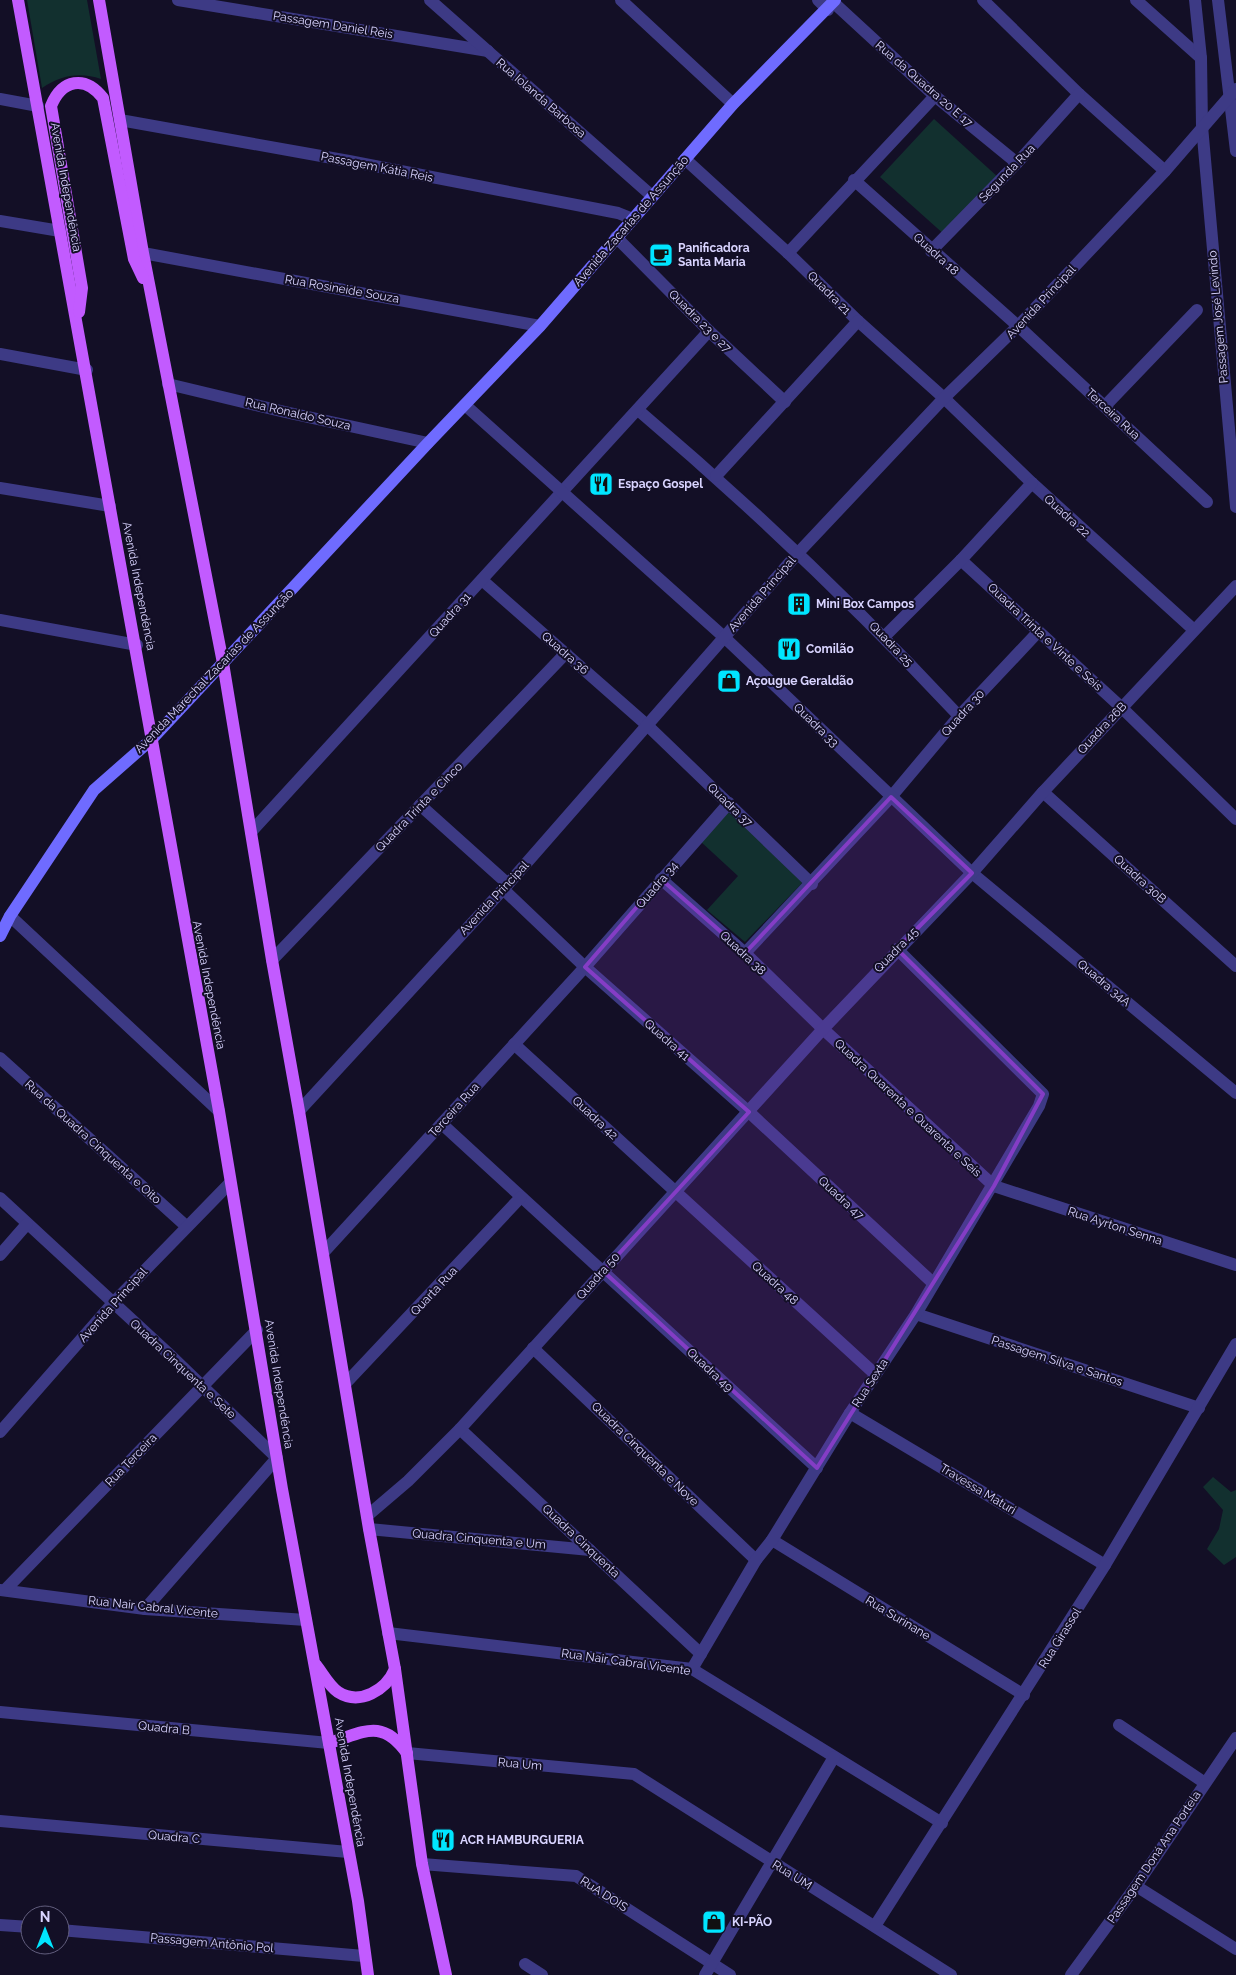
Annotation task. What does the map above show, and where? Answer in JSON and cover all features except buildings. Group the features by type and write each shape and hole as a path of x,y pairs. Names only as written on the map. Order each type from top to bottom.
{"main road":[{"name":"Avenida Independência","path":"18,0 137,645 257,1330 277,1458 358,1902 368,1975"},
{"path":"99,0 143,253 223,663 368,1523 395,1669 422,1864 446,1975"},
{"name":"Avenida Zacarias de Assunção","path":"428,443 540,326 733,104 832,4"},
{"path":"78,326 82,288 51,106 56,93 68,85 87,84 95,88 102,98 134,259 153,298"},
{"name":"Avenida Marechal Zacarias de Assunção","path":"0,936 10,916 94,790 152,739 428,443"},
{"path":"314,1661 331,1686 339,1693 352,1697 365,1697 378,1691 390,1681 395,1669"},
{"path":"329,1744 360,1731 372,1730 392,1736 407,1754"}],"street":[{"name":"Passagem Daniel Reis","path":"178,0 488,51"},
{"name":"Rua Iolanda Barbosa","path":"430,0 652,196"},
{"path":"621,0 733,104"},
{"name":"Rua da Quadra 20 E 17","path":"818,0 832,4 935,96 1017,164"},
{"path":"983,0 1080,94 1165,171"},
{"path":"1136,0 1201,58"},
{"name":"Passagem José Levindo","path":"1195,0 1201,58 1202,126 1236,507"},
{"path":"1218,0 1222,43 1233,92 1236,151"},
{"name":"Avenida Principal","path":"299,1111 505,886 648,726 798,553 944,398 1018,326 1165,171 1233,92"},
{"name":"Segunda Rua","path":"932,251 1017,164 1080,94"},
{"path":"788,252 935,96"},
{"path":"0,99 38,106"},
{"name":"Passagem Kátia Reis","path":"120,120 397,170 618,213 633,219"},
{"name":"Quadra 21","path":"685,159 788,252 858,321 944,398"},
{"name":"Quadra 18","path":"854,180 1018,326"},
{"path":"0,222 60,231"},
{"name":"Quadra 23 e 27","path":"616,237 709,331 785,402"},
{"name":"Rua Rosineide Souza","path":"143,253 540,326"},
{"path":"1105,406 1197,310"},
{"path":"716,476 858,321"},
{"name":"Terceira Rua","path":"1018,326 1207,502"},
{"name":"Quadra 31","path":"251,832 482,580 560,491 638,410 709,331"},
{"path":"0,354 87,370"},
{"name":"Rua Ronaldo Souza","path":"168,384 428,443"},
{"name":"Quadra 22","path":"944,398 1032,483 1194,630"},
{"path":"465,404 560,491"},
{"name":"Quadra 25","path":"638,410 716,476 798,553 884,636 959,716"},
{"path":"884,636 961,560 1032,483"},
{"path":"0,488 110,506"},
{"name":"Quadra 33","path":"560,491 724,637 891,797"},
{"name":"Quadra Trinta e Vinte e Seis","path":"961,560 1122,708 1236,818"},
{"name":"Quadra 36","path":"482,580 648,726"},
{"name":"Quadra 26B","path":"972,874 1043,792 1236,586"},
{"path":"0,620 137,645"},
{"name":"Quadra 30","path":"891,797 959,716 1038,632"},
{"name":"Quadra Trinta e Cinco","path":"272,960 566,654"},
{"name":"Quadra 37","path":"648,726 812,884"},
{"name":"Quadra 30B","path":"1043,792 1236,966"},
{"path":"745,953 812,884 891,797 972,874"},
{"name":"Quadra 34","path":"585,967 729,803"},
{"path":"420,805 505,886"},
{"name":"Quadra 45","path":"823,1029 897,948 972,874"},
{"name":"Quadra 34A","path":"972,874 1236,1093"},
{"name":"Quadra 38","path":"662,879 745,953 823,1029"},
{"name":"Quadra 41","path":"505,886 585,967 749,1112"},
{"path":"10,916 219,1111"},
{"name":"Rua Sexta","path":"692,1669 756,1560 772,1540 850,1413 916,1314 933,1283 994,1186 1039,1106 1043,1094 897,948"},
{"name":"Terceira Rua","path":"323,1253 585,967"},
{"name":"Quadra 50","path":"368,1523 460,1429 823,1029"},
{"name":"Quadra Quarenta e Quarenta e Seis","path":"823,1029 994,1186"},
{"name":"Quadra 42","path":"514,1044 675,1192"},
{"name":"Rua da Quadra Cinquenta e Oito","path":"0,1058 186,1226"},
{"name":"Quadra 47","path":"749,1112 933,1283"},
{"name":"Quadra 49","path":"442,1124 817,1468"},
{"name":"Avenida Principal","path":"0,1432 112,1303 230,1183"},
{"name":"Rua Ayrton Senna","path":"994,1186 1236,1265"},
{"name":"Quadra 48","path":"675,1192 875,1374"},
{"name":"Quarta Rua","path":"345,1384 434,1292 521,1197"},
{"name":"Quadra Cinquenta e Sete","path":"0,1198 202,1385 277,1458"},
{"path":"0,1255 27,1224"},
{"name":"Passagem Silva e Santos","path":"916,1314 1199,1408"},
{"name":"Rua Terceira","path":"2,1590 257,1330"},
{"name":"Rua Girassol","path":"875,1926 1106,1565 1236,1344"},
{"name":"Quadra Cinquenta e Nove","path":"533,1348 756,1560"},
{"name":"Travessa Maturi","path":"850,1413 1106,1565"},
{"name":"Quadra Cinquenta","path":"460,1429 701,1654"},
{"path":"145,1609 277,1458"},
{"name":"Quadra Cinquenta e Um","path":"368,1523 590,1550"},
{"name":"Rua Surinane","path":"772,1540 1024,1695"},
{"name":"Rua Nair Cabral Vicente","path":"2,1590 145,1609 306,1620"},
{"name":"Rua Nair Cabral Vicente","path":"388,1633 692,1669 942,1823"},
{"name":"Quadra B","path":"0,1712 329,1744"},
{"path":"1119,1724 1205,1783"},
{"name":"Passagem Doná Ana Portela","path":"1071,1975 1136,1886 1236,1738"},
{"name":"Rua Um","path":"407,1754 634,1774"},
{"path":"730,1975 708,1969 834,1757"},
{"name":"Rua UM","path":"634,1774 950,1975"},
{"name":"Quadra C","path":"0,1821 348,1852"},
{"name":"RuA DOIS","path":"422,1864 576,1876 708,1969"},
{"path":"1136,1886 1236,1949"},
{"path":"0,1925 20,1926"},
{"name":"Passagem Antônio Pol","path":"70,1931 364,1956"},
{"path":"525,1964 542,1975"}],"highlighted area":[{"path":"891,797 972,873 897,949 1043,1094 994,1186 817,1468 603,1271 749,1112 585,967 661,879 745,953"}],"green space":[{"path":"27,0 87,0 101,79 78,75 71,76 56,80 42,88"},
{"path":"934,119 999,178 946,236 880,177"},
{"path":"727,811 805,880 745,942 707,910 738,876 700,841"},
{"path":"1213,1477 1231,1492 1236,1490 1236,1557 1224,1565 1207,1549 1219,1529 1223,1510 1203,1487"}],"place":[{"name":"Panificadora Santa Maria","path":"661,255"},
{"name":"Espaço Gospel","path":"601,484"},
{"name":"Mini Box Campos","path":"799,604"},
{"name":"Comilão","path":"789,649"},
{"name":"Açougue Geraldão","path":"729,681"},
{"name":"ACR HAMBURGUERIA","path":"443,1840"},
{"name":"KI-PÃO","path":"714,1922"}]}
